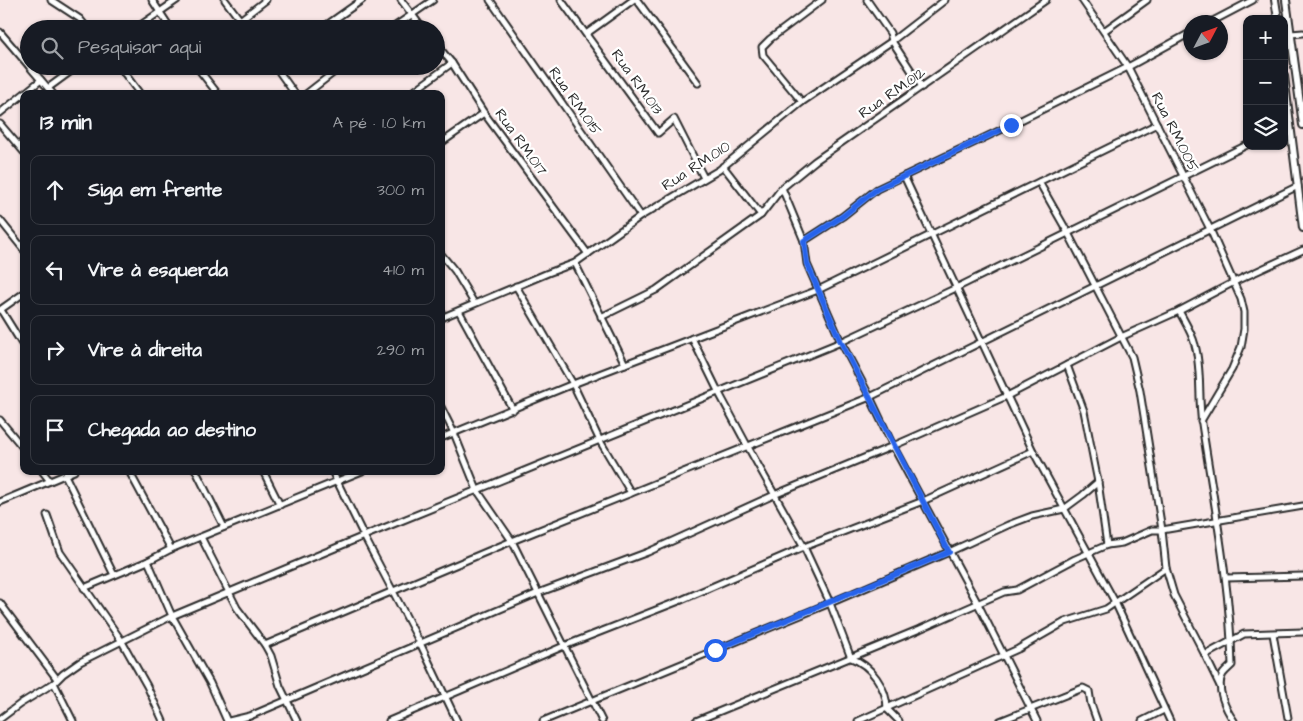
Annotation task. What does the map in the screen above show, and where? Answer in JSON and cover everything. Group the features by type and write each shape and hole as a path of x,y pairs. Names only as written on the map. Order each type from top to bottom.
{"street":[{"path":"50,0 80,20"},
{"path":"152,0 166,20"},
{"path":"148,20 177,0"},
{"path":"225,0 240,20 266,0"},
{"path":"334,20 362,0"},
{"path":"401,0 416,20"},
{"path":"403,20 433,0"},
{"name":"Rua RM.015","path":"490,0 641,216"},
{"name":"Rua RM.013","path":"561,0 658,132 674,119 704,178"},
{"path":"586,34 633,0"},
{"path":"637,0 698,83"},
{"path":"802,102 762,55 762,47 822,0"},
{"path":"867,0 890,33 892,41 922,87"},
{"name":"Rua RM.010","path":"445,316 575,263 641,216 723,166 802,102 892,41 945,0"},
{"name":"Rua RM.012","path":"601,316 656,290 762,215 782,188 815,162 1046,0"},
{"name":"Rua RM.005","path":"1082,0 1128,67 1210,229 1241,299 1244,312 1241,347 1232,368 1202,422"},
{"path":"1104,31 1147,0"},
{"path":"1224,15 1253,0"},
{"path":"1276,0 1278,15"},
{"path":"1286,0 1301,96 1303,125"},
{"path":"0,32 20,55"},
{"path":"1291,34 1303,33"},
{"path":"804,241 843,216 877,189 1128,67 1183,38"},
{"name":"Rua RM.017","path":"445,55 484,113 588,254"},
{"path":"445,68 452,63"},
{"path":"37,75 48,88 66,75"},
{"path":"126,75 137,90"},
{"path":"203,75 215,90"},
{"path":"281,75 292,90"},
{"path":"311,90 330,75"},
{"path":"415,90 436,75"},
{"path":"29,90 41,80"},
{"path":"0,113 20,97"},
{"path":"445,140 484,113"},
{"path":"0,124 20,147"},
{"path":"445,436 514,410 573,384 818,290 932,236 1157,124"},
{"path":"1288,131 1303,228"},
{"path":"0,719 56,681 80,662 172,616 841,342 956,288 1243,146"},
{"path":"723,166 762,215"},
{"path":"904,176 1033,451 1115,602 1170,721"},
{"path":"1039,182 1068,233 1132,357 1137,375 1162,530 1166,568 1174,594 1205,655 1220,687 1229,714 1234,721"},
{"path":"266,645 512,541 870,397 1298,186"},
{"path":"782,188 804,241 807,264 841,342 893,446 978,604 1036,721"},
{"path":"0,220 20,245"},
{"path":"148,561 172,616 210,683 228,721 250,716 538,592 648,552 774,495 1007,396 1121,337 1303,250"},
{"path":"445,259 455,271 474,303"},
{"path":"575,263 624,364"},
{"path":"516,286 573,384 600,441 631,493"},
{"path":"20,296 0,310 20,341"},
{"path":"1180,310 1197,354 1202,422 1226,578 1232,641 1232,665 1224,674 1220,687"},
{"path":"459,311 514,410"},
{"path":"692,338 748,447 804,547 830,603 851,658"},
{"path":"1067,365 1084,411 1098,482 1107,546"},
{"path":"445,415 477,490 512,541 602,721"},
{"path":"0,420 20,444"},
{"path":"389,721 564,646 679,601 804,547 923,500 1033,451"},
{"path":"45,475 50,481"},
{"path":"0,502 65,475 114,575"},
{"path":"131,475 171,549"},
{"path":"198,475 224,527"},
{"path":"265,475 280,504"},
{"path":"334,475 420,643 457,721"},
{"path":"84,588 148,561 171,549 352,475"},
{"path":"543,721 830,603 1008,525 1032,516 1064,509 1098,482"},
{"path":"696,721 851,658 1004,592 1017,590 1088,553 1122,543 1152,530 1162,530 1303,506"},
{"path":"46,515 60,552 121,640 147,686 163,721"},
{"path":"201,537 242,615 266,645 286,701 296,721"},
{"path":"858,721 1003,656 1065,622 1106,609 1166,568"},
{"path":"1226,578 1303,576"},
{"path":"0,603 56,681 73,721"},
{"path":"1205,655 1244,634 1303,632"},
{"path":"1273,634 1288,718"},
{"path":"851,658 860,661 878,681 887,698 886,709"},
{"path":"1000,721 1085,688 1088,691 1097,721"},
{"path":"886,709 899,721"},
{"path":"1142,721 1164,710"}],"route":[{"path":"715,650 949,552 841,342 807,264 804,241 843,216 877,189 1011,125"}]}
